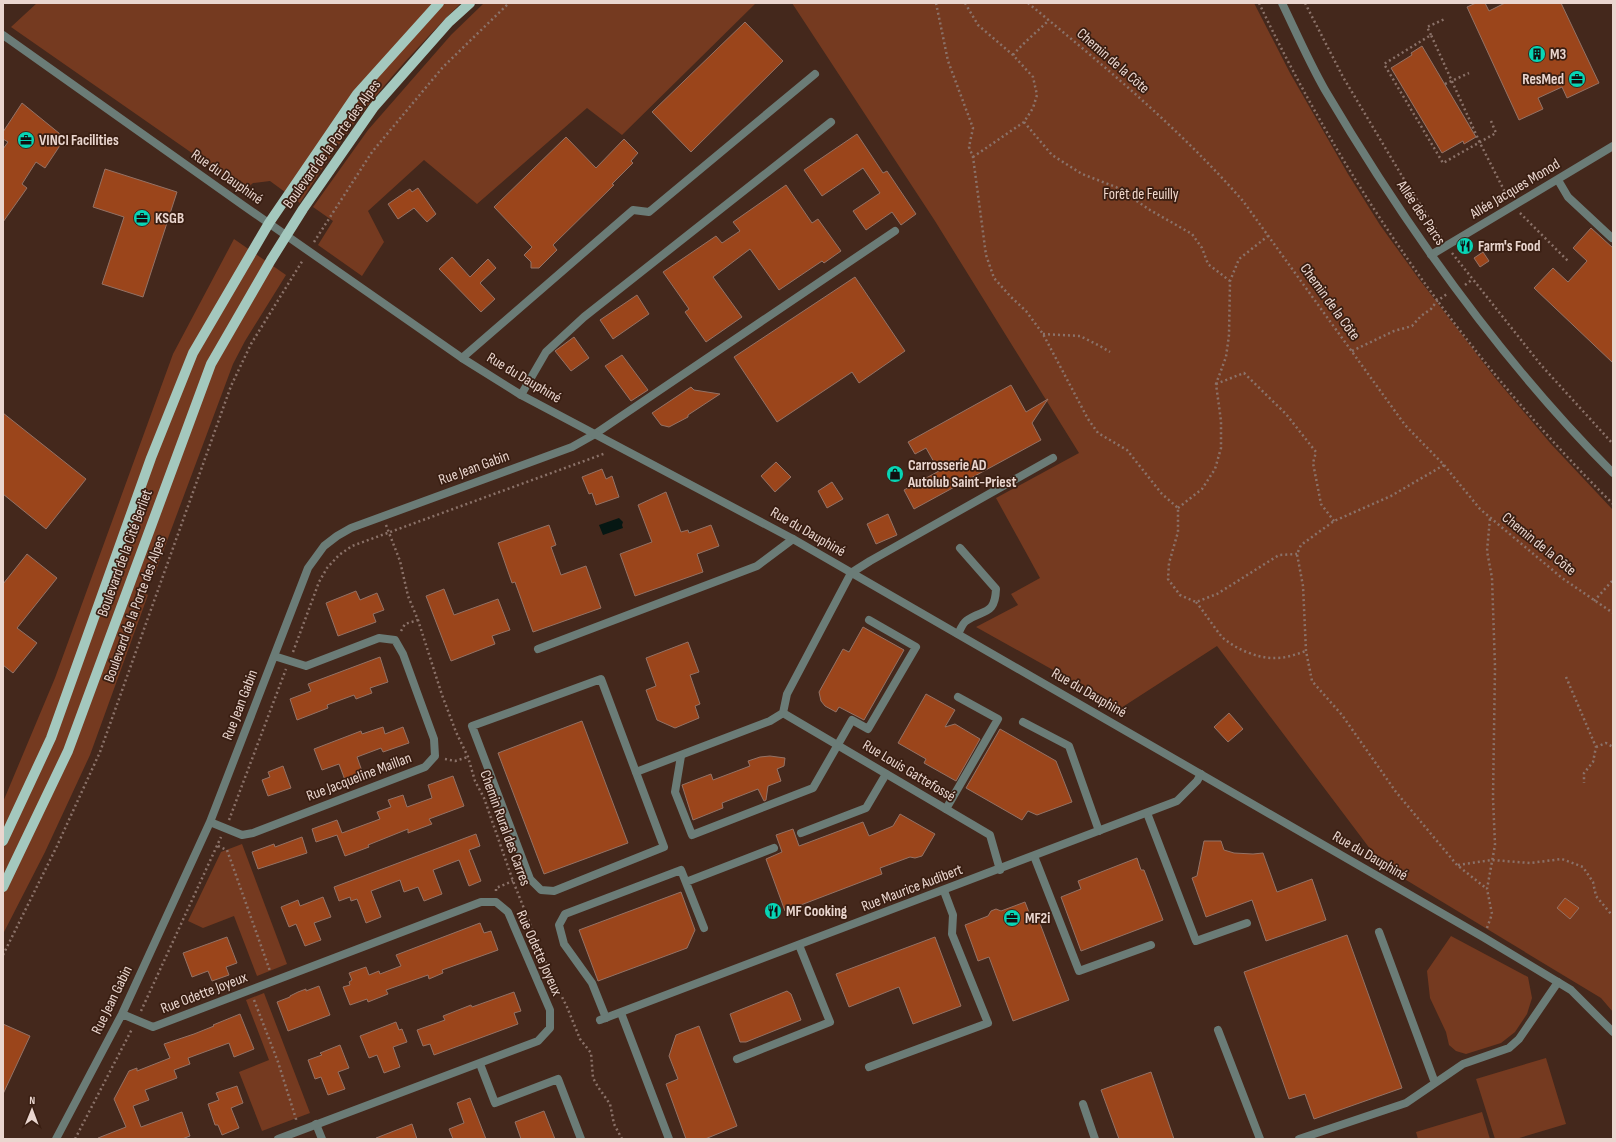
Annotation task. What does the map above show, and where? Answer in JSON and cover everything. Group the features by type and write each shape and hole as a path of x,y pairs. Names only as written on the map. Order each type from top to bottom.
{"main road":[{"name":"Boulevard de la Porte des Alpes","path":"269,223 357,94 439,3"},
{"name":"Boulevard de la Porte des Alpes","path":"286,235 374,107 449,22 470,3"},
{"name":"Boulevard de la Cité Berliet","path":"3,841 51,738 151,458 193,353 269,223"},
{"name":"Boulevard de la Cité Berliet","path":"3,887 68,751 211,364 286,235"}],"street":[{"name":"Allée des Parcs","path":"1282,3 1324,88 1376,172 1431,255 1513,362 1573,433 1613,473"},
{"name":"Rue du Dauphiné","path":"3,35 462,358 521,395 793,539 1482,937 1571,990 1613,1032"},
{"path":"462,358 633,210 649,212 815,74"},
{"path":"521,395 546,352 584,318 831,122"},
{"name":"Allée Jacques Monod","path":"1431,255 1613,146"},
{"path":"1558,180 1568,197 1612,238"},
{"name":"Rue Jean Gabin","path":"56,1139 122,1014 210,822 308,568 324,546 351,528 572,447 595,434 895,231"},
{"path":"636,772 770,721 783,713 787,694 851,573 1053,458"},
{"path":"538,649 757,566 793,539"},
{"path":"958,634 965,621 989,610 995,600 996,595 996,589 960,548"},
{"path":"680,756 675,792 692,835 813,788 852,720 868,729 916,647 869,620"},
{"path":"274,656 306,666 379,638 395,640 403,654 434,739 435,756"},
{"path":"602,679 636,772 664,847 554,891 541,890 530,879 472,726 602,679"},
{"path":"946,809 998,719 958,697"},
{"name":"Rue Louis Gattefossé","path":"783,713 990,835 1000,870"},
{"path":"1023,722 1069,746 1099,831"},
{"name":"Rue Jacqueline Maillan","path":"210,822 242,835 253,833 425,768 435,756"},
{"path":"801,833 866,808 886,774"},
{"name":"Rue Maurice Audibert","path":"686,882 681,870 565,914 558,924 564,944 592,983 603,1019 1000,870 1177,801 1197,781 1201,774"},
{"path":"1147,813 1196,941 1248,923"},
{"path":"704,928 686,882 774,848"},
{"path":"1034,856 1079,972 1151,945"},
{"path":"869,1067 988,1022 952,934 953,915 944,891"},
{"name":"Rue Odette Joyeux","path":"122,1014 153,1028 481,902 496,902 508,912 550,1010 550,1028 538,1041 278,1139"},
{"path":"1379,932 1435,1083"},
{"path":"737,1059 830,1022 799,945"},
{"path":"1299,1139 1406,1103 1463,1064 1509,1048 1520,1039 1558,982"},
{"path":"620,1012 669,1139"},
{"path":"1218,1030 1260,1139"},
{"path":"480,1064 495,1103 558,1079 581,1139"},
{"path":"1083,1104 1095,1139"},
{"path":"316,1124 322,1139"}],"path":[{"path":"325,224 372,152 443,67 509,3"},
{"path":"936,3 948,61 973,128 969,147 973,157 986,255 994,278 1026,311 1043,334 1088,419 1098,433 1127,450 1162,494 1178,508 1178,532 1169,563 1168,579 1180,595 1196,602 1222,636 1233,646 1248,653 1275,658 1291,656 1306,651"},
{"path":"965,3 978,25 1013,54 1033,77 1037,95 1033,108 1024,122 973,157"},
{"name":"Chemin de la Côte","path":"1028,3 1128,88 1216,170 1243,201 1405,425 1444,465 1480,509 1562,578 1613,613"},
{"path":"1259,3 1314,111 1366,198 1437,301 1536,423 1580,472 1613,504"},
{"path":"1444,18 1427,27 1480,143 1498,175 1501,185 1513,206 1569,262"},
{"path":"1013,54 1022,44 1034,36 1049,20"},
{"path":"1431,35 1384,64 1443,164 1496,133 1491,122"},
{"path":"1445,84 1469,73"},
{"path":"1024,122 1052,155 1082,174 1116,187 1150,210 1192,234 1202,248 1208,264 1230,281"},
{"path":"1178,508 1202,489 1214,469 1221,448 1216,384 1226,358 1229,335 1230,281 1239,259 1268,236"},
{"name":"Boulevard de la Porte des Alpes","path":"3,956 57,846 100,752 231,386 251,344 294,273"},
{"path":"1352,351 1394,331 1412,326 1420,316 1432,309 1437,301"},
{"path":"1043,334 1080,336 1110,352"},
{"path":"1216,384 1244,373 1286,414 1316,452 1313,463 1321,504 1334,521"},
{"path":"75,1139 136,1020 226,828 319,582 327,568 339,555 352,546 620,447"},
{"path":"1444,465 1391,496 1334,521 1301,545 1297,554 1303,586 1306,651 1312,681 1342,715 1396,792 1457,865 1487,889"},
{"name":"Chemin Rural des Carres","path":"383,516 400,561 408,596 418,620 442,695 456,732 468,757 475,782 484,798 513,881 549,971 567,1007 580,1039 591,1053 593,1078 610,1104 614,1124 622,1139"},
{"path":"1482,937 1490,923 1492,914 1487,889 1495,845 1493,798 1495,667 1492,578 1487,551 1490,518"},
{"path":"1196,602 1217,594 1279,555 1297,554"},
{"path":"1594,601 1613,580"},
{"path":"395,640 406,624 418,620"},
{"path":"1566,677 1596,747 1593,762 1584,773 1584,783"},
{"path":"1596,747 1606,743 1613,747"},
{"path":"435,756 456,761 468,757"},
{"path":"218,846 227,850 270,971"},
{"path":"1457,865 1492,860 1530,863 1562,858 1583,867 1593,882 1596,896 1611,914 1613,914"},
{"path":"496,902 496,888 513,881"},
{"path":"254,997 278,1062 296,1118 293,1133"}],"green space":[{"path":"37,3 461,3 416,49 374,98 354,123 300,203 270,181 253,183 245,190 11,27"},
{"path":"484,3 756,3 622,135 587,108 477,204 424,160 368,211 384,242 362,276 318,245 333,221 313,207 368,130 451,35"},
{"name":"Forêt de Feuilly","path":"792,3 1254,3 1290,73 1348,174 1380,225 1419,279 1496,379 1551,444 1613,510 1613,1012 1601,998 1383,866 1217,646 1121,708 976,627 1018,605 1011,594 1040,578 996,498 1079,453 935,221"},
{"path":"234,239 286,275 245,341 233,364 155,573 152,572 144,593 148,595 90,755 45,852 3,934 3,802 55,678 173,354"},
{"path":"242,844 287,964 257,976 234,916 203,928 188,921 221,852"},
{"path":"1451,936 1528,977 1532,998 1527,1014 1515,1032 1501,1043 1466,1054 1456,1051 1449,1045 1446,1032 1430,998 1427,971"},
{"path":"264,993 310,1113 262,1131 239,1072 269,1060 246,1000"},
{"path":"1546,1058 1566,1124 1516,1139 1495,1139 1476,1079"},
{"path":"1482,1112 1490,1139 1418,1139 1416,1132"}],"shaded area":[{"path":"619,518 623,522 623,528 603,535 599,525"}],"building":[{"name":"M3","path":"1476,3 1485,3 1489,11 1505,3 1561,3 1599,83 1567,98 1562,87 1538,98 1543,109 1519,120 1467,7"},
{"path":"745,22 783,61 691,152 652,112"},
{"path":"1422,46 1476,137 1464,144 1463,141 1442,153 1391,68 1412,55 1411,53"},
{"path":"22,103 65,138 45,168 36,162 22,184 27,188 3,222 3,149 8,142 3,139 3,132"},
{"path":"857,134 883,173 887,171 916,214 901,225 892,212 866,230 853,211 880,193 863,168 822,196 804,170"},
{"path":"566,137 596,168 624,139 638,153 631,161 633,163 612,184 614,185 553,245 557,250 539,268 531,268 531,262 524,255 532,247 494,207"},
{"path":"105,169 177,192 143,297 102,284 124,217 93,207"},
{"path":"786,185 812,223 818,219 841,251 824,263 822,261 779,290 750,249 713,277 742,317 706,342 685,312 689,309 663,272 716,236 722,243 740,231 733,222"},
{"path":"418,188 436,214 427,222 414,208 398,219 388,204 410,189 412,192"},
{"path":"1591,228 1613,248 1613,363 1534,288 1553,268 1568,282 1587,261 1573,248"},
{"path":"1483,252 1489,261 1480,267 1474,258"},
{"path":"452,257 470,277 488,259 496,268 480,283 495,299 481,312 439,269"},
{"path":"855,277 905,351 859,383 852,372 777,422 734,357"},
{"path":"637,295 649,314 613,339 600,320"},
{"path":"574,337 589,358 571,371 555,351"},
{"path":"622,355 648,390 631,401 605,366"},
{"path":"1011,385 1026,412 1048,399 1032,423 1041,440 914,509 904,490 939,471 926,448 915,454 908,442"},
{"path":"691,387 694,390 720,394 688,415 688,417 669,427 661,425 652,413"},
{"path":"3,413 86,479 46,529 3,494"},
{"path":"776,462 791,477 775,492 761,476"},
{"path":"602,469 606,479 612,476 619,497 596,505 592,493 589,494 582,477"},
{"path":"832,482 843,499 827,508 818,491"},
{"path":"666,492 681,532 688,530 689,533 711,525 719,546 697,554 703,572 635,596 620,554 652,542 638,505"},
{"path":"888,514 897,535 876,544 867,524"},
{"path":"549,525 556,545 551,547 561,575 586,566 601,608 533,632 515,582 512,583 498,543"},
{"path":"27,554 57,578 17,628 37,643 13,673 3,665 3,584"},
{"path":"444,589 454,615 498,599 510,630 492,636 495,644 451,661 426,596"},
{"path":"356,591 360,600 377,593 384,610 373,614 376,622 338,636 326,603"},
{"path":"863,627 904,650 864,720 839,707 836,712 825,706 821,701 819,692 843,649 849,652"},
{"path":"688,642 699,672 690,675 700,704 695,706 699,718 675,728 657,720 646,690 656,686 646,658"},
{"path":"380,657 388,682 370,688 372,693 356,699 354,695 327,705 328,708 297,720 290,699 311,691 308,684"},
{"path":"926,694 955,710 945,727 955,724 980,739 956,781 924,763 926,759 898,743"},
{"path":"1229,713 1243,729 1228,742 1214,727"},
{"path":"582,721 628,843 544,874 498,753"},
{"path":"383,727 385,734 403,727 409,743 383,752 381,748 357,757 363,774 345,780 339,764 322,770 314,749 361,731 362,734"},
{"path":"1000,729 1056,761 1072,802 1037,815 1028,811 1022,820 966,788"},
{"path":"770,756 785,758 784,766 777,769 781,781 768,786 766,800 764,801 758,789 722,803 723,808 693,820 682,785 711,774 713,780 750,766 748,761 760,757"},
{"path":"283,766 291,788 268,796 262,780 270,777 268,772"},
{"path":"453,776 464,806 429,819 432,824 408,833 408,829 345,856 337,835 316,842 312,829 337,820 342,833 380,819 377,812 391,807 388,800 403,795 407,807 432,798 428,785"},
{"path":"900,814 935,834 922,856 915,858 910,857 880,868 882,874 785,911 766,859 782,852 776,835 793,829 799,846 863,822 869,836 893,826"},
{"path":"476,834 480,846 469,850 481,881 469,886 459,860 433,870 442,894 424,901 418,887 404,892 400,880 371,891 381,917 366,923 357,899 351,901 350,897 339,901 334,887"},
{"path":"302,837 307,853 258,869 252,852 274,844 275,847"},
{"path":"1204,841 1221,841 1224,850 1234,853 1263,853 1277,892 1312,879 1326,920 1266,941 1252,900 1206,917 1192,878 1197,876"},
{"path":"1137,858 1141,870 1144,870 1163,920 1081,951 1061,897 1081,889 1078,881"},
{"path":"681,892 695,930 687,948 598,981 579,930"},
{"path":"323,897 331,917 314,923 321,940 305,946 296,924 289,927 281,907 298,900 300,906"},
{"path":"1565,898 1579,908 1570,919 1557,908"},
{"path":"1025,902 1030,915 1036,913 1069,1000 1013,1021 989,957 978,961 965,925 988,916 991,911 996,909 1001,911"},
{"path":"480,923 484,933 491,931 498,950 442,970 443,973 429,979 428,975 386,990 388,994 368,1002 367,999 350,1005 343,987 350,985 349,982 352,980 349,973 366,967 369,975 379,971 380,974 401,966 396,955"},
{"path":"1347,935 1402,1088 1314,1119 1305,1094 1289,1099 1244,972"},
{"path":"227,937 237,963 226,967 229,975 212,981 208,971 192,977 183,953"},
{"path":"935,937 961,1006 913,1024 899,987 849,1007 836,974"},
{"path":"319,986 330,1015 288,1031 277,1002 298,992 306,989 306,991"},
{"path":"787,991 791,994 801,1020 746,1042 740,1042 730,1014"},
{"path":"514,992 521,1011 514,1013 518,1024 434,1055 430,1044 423,1046 417,1030 445,1020 443,1016 471,1005 472,1007"},
{"path":"240,1014 254,1049 234,1057 229,1043 188,1058 190,1064 174,1070 177,1078 145,1090 149,1100 133,1106 141,1127 182,1112 190,1136 182,1139 98,1139 126,1127 114,1099 129,1071 137,1068 137,1071 170,1058 164,1044 194,1034"},
{"path":"396,1022 399,1030 402,1029 407,1042 393,1047 400,1067 384,1073 377,1055 369,1058 360,1036"},
{"path":"3,1024 30,1036 3,1094"},
{"path":"699,1026 737,1126 705,1139 686,1139 666,1084 678,1079 669,1056 676,1035"},
{"path":"340,1045 349,1068 338,1072 345,1089 328,1095 321,1077 315,1079 308,1060 322,1055 320,1053"},
{"path":"1151,1072 1174,1139 1119,1139 1101,1090"},
{"path":"237,1086 243,1103 231,1108 239,1128 222,1135 218,1125 215,1125 208,1104 219,1100 216,1093"},
{"path":"470,1098 486,1139 453,1139 449,1129 464,1123 457,1103"},
{"path":"544,1111 555,1139 521,1139 515,1122"},
{"path":"412,1124 417,1139 376,1139 376,1138"}],"place":[{"name":"M3","path":"1537,54"},
{"name":"ResMed","path":"1577,79"},
{"name":"VINCI Facilities","path":"26,140"},
{"name":"KSGB","path":"142,218"},
{"name":"Farm's Food","path":"1465,246"},
{"name":"Carrosserie AD Autolub Saint-Priest","path":"895,474"},
{"name":"MF Cooking","path":"773,911"},
{"name":"MF2i","path":"1012,918"}]}
